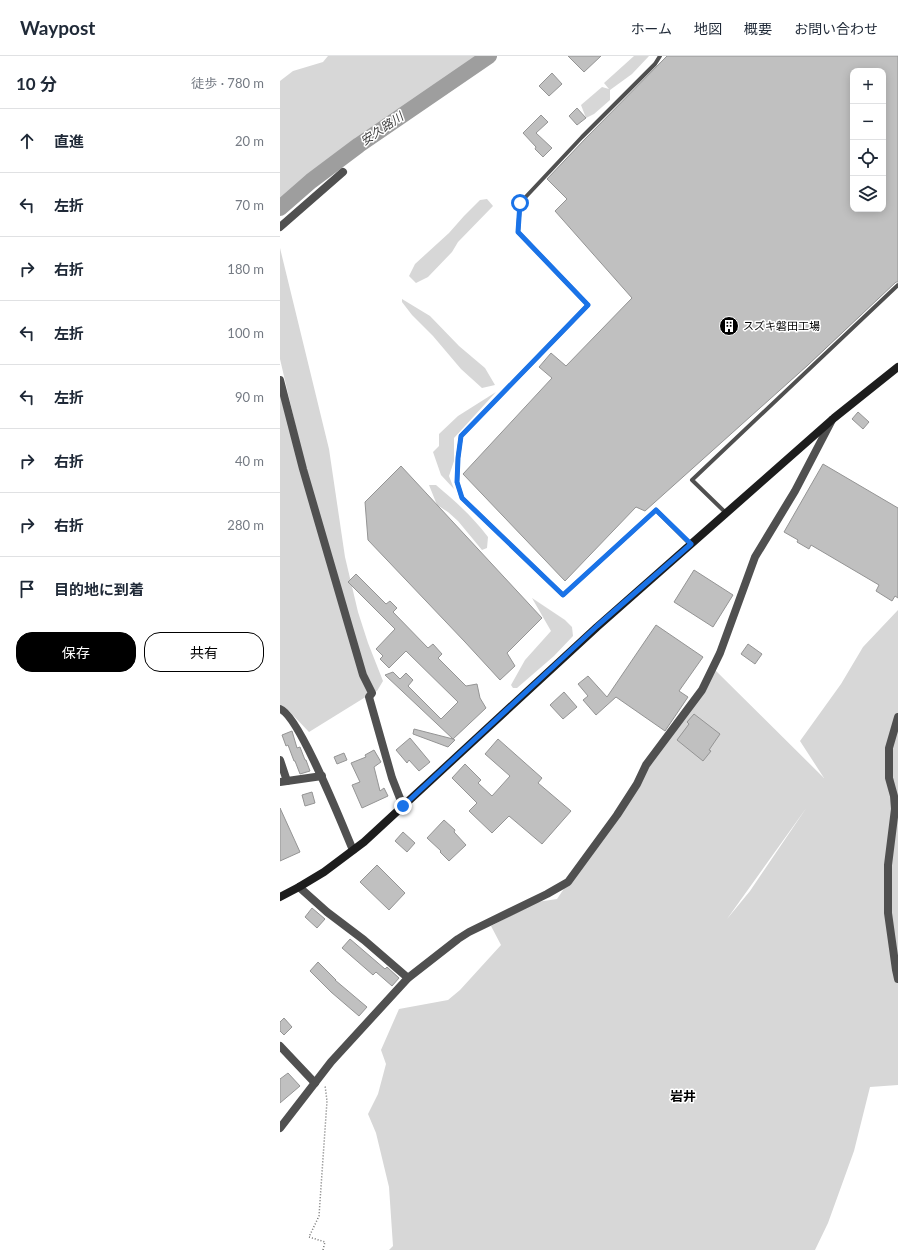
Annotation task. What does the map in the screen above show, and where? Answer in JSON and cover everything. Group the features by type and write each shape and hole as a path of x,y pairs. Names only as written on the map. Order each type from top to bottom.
{"street":[{"path":"280,227 344,172"},
{"path":"280,897 324,872 364,842 597,626 834,418 898,367"},
{"path":"280,380 303,469 363,675 372,693 369,697 392,778 403,806"},
{"path":"280,1128 331,1062 408,978 469,932 547,894 568,882 637,784 646,765 702,690 720,653 755,557 795,491 834,418"},
{"path":"280,709 284,710 296,728 322,776 352,850"},
{"path":"898,717 889,748 889,778 894,796 895,809 888,865 888,913 898,979"},
{"path":"280,760 283,782 322,776"},
{"path":"895,809 898,817"},
{"path":"299,887 327,912 364,940 408,978"},
{"path":"280,1046 315,1083"}],"lane":[{"path":"660,56 655,64 582,137 520,203 518,232 588,305 461,436 457,482 462,498 563,595 656,510 691,544"},
{"path":"726,513 692,480 898,285"}],"path":[{"path":"323,1250 325,1242 309,1237 319,1216 327,1101 324,1071"}],"shaded area":[{"path":"328,56 478,56 442,80 280,203 280,81 293,71 323,62"},
{"path":"634,56 649,56 632,74 610,90 610,100 594,114 586,118 581,105 602,87 609,89 604,83"},
{"path":"487,199 493,206 458,242 452,252 428,277 416,283 409,276 415,264 449,233 480,200"},
{"path":"280,248 329,449 345,557 358,612 383,681 377,691 309,732 288,710 280,707 280,376 314,505 280,359"},
{"path":"402,299 430,316 459,346 485,368 495,385 482,388 461,369 433,336 412,315 402,302"},
{"path":"496,392 454,438 454,461 449,476 454,489 441,475 433,452 439,446 439,434 458,416"},
{"path":"429,485 436,485 457,503 476,523 488,537 487,548 482,550 458,521 437,505"},
{"path":"532,598 565,620 572,627 573,636 554,656 517,688 513,688 511,685 525,660 551,631"},
{"path":"898,610 898,1085 870,1087 854,1151 828,1223 815,1250 389,1250 393,1246 389,1187 376,1133 368,1114 378,1094 386,1064 381,1050 399,1009 448,1000 460,990 501,945 491,926 537,902 557,899 713,668 824,778 800,741 841,684 863,647","holes":["807,807 750,891 727,919"]}],"building":[{"path":"568,56 601,56 584,72"},
{"name":"スズキ磐田工場","path":"667,56 898,56 898,282 896,282 808,365 645,511 636,507 565,581 463,474 552,378 539,367 551,353 566,366 632,298 555,211 567,199 547,179"},
{"path":"552,73 562,84 549,96 539,86"},
{"path":"577,108 586,118 577,125 569,116"},
{"path":"541,115 548,122 536,133 552,148 543,157 523,133"},
{"path":"858,412 869,422 863,429 852,419"},
{"path":"823,464 898,508 898,598 895,596 892,601 876,591 879,585 811,545 809,549 797,542 798,540 784,532"},
{"path":"401,466 542,618 507,653 515,666 500,680 368,540 365,502"},
{"path":"694,570 733,595 713,627 674,602"},
{"path":"356,574 386,604 390,601 397,608 393,612 428,648 433,644 442,654 438,658 466,686 477,684 480,698 486,708 453,739 385,675 393,672 400,679 406,673 413,680 408,686 441,719 458,702 406,651 389,668 380,659 383,656 376,649 395,629 348,582"},
{"path":"656,625 703,657 679,691 688,697 665,731 616,697 596,715 583,700 588,696 578,684 588,676 607,697"},
{"path":"748,644 762,654 755,664 741,654"},
{"path":"564,692 577,707 563,719 550,705"},
{"path":"694,714 720,734 709,750 711,751 703,761 677,740 689,724 687,722"},
{"path":"414,729 455,740 448,747 413,734"},
{"path":"292,731 297,748 300,747 310,771 300,774 288,745 286,746 282,735"},
{"path":"410,738 430,762 419,771 409,760 407,763 396,750"},
{"path":"498,739 542,778 538,783 571,811 542,844 509,816 492,833 469,811 477,803 452,778 465,764 481,780 478,783 492,796 510,776 485,754"},
{"path":"374,750 381,762 374,767 380,791 384,788 388,796 362,808 352,785 360,782 351,763 366,757 365,755"},
{"path":"344,753 347,760 337,764 334,757"},
{"path":"312,792 315,803 305,806 302,795"},
{"path":"280,808 300,852 280,861"},
{"path":"444,820 455,830 454,832 466,845 449,861 427,838"},
{"path":"403,832 415,843 407,852 395,841"},
{"path":"377,865 405,893 389,910 360,882"},
{"path":"312,908 325,919 317,928 305,917"},
{"path":"350,939 385,969 387,967 399,978 392,986 376,972 373,975 342,948"},
{"path":"318,962 335,980 367,1007 359,1016 331,992 310,971"},
{"path":"284,1018 292,1027 284,1035 280,1031 280,1022"},
{"path":"288,1073 300,1086 280,1103 280,1079"}],"waterway":[{"name":"安久路川","path":"280,208 311,181 359,145 489,56"}],"place":[{"name":"スズキ磐田工場","path":"729,326"}],"district":[{"name":"岩井","path":"683,1096"}],"route":[{"path":"403,806 597,626 691,544 656,510 563,595 462,498 457,482 461,436 588,305 518,232 520,203"}]}
